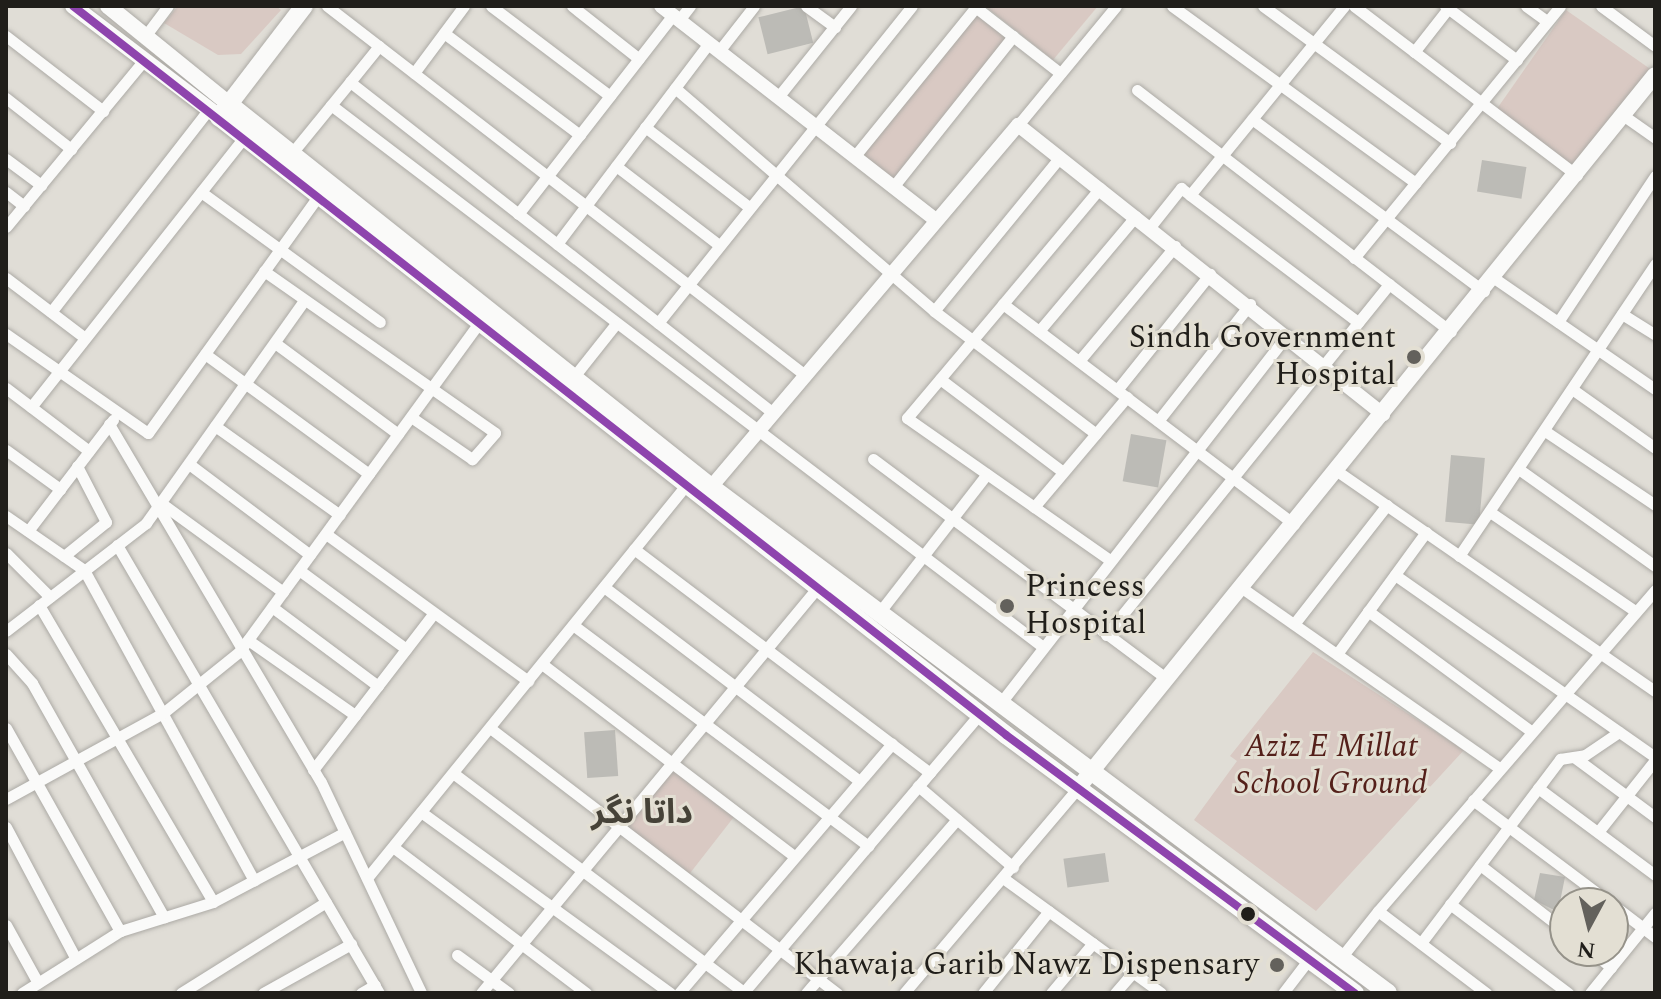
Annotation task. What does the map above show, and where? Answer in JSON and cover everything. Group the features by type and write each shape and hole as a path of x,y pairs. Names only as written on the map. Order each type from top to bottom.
{"main road":[{"path":"73,6 224,113 292,153 572,379 998,706 1084,781 1355,993"},
{"path":"108,6 146,35 244,137 478,324 980,714 1084,781 1388,993"},
{"path":"224,113 305,7"},
{"path":"1084,781 1451,332 1655,75"}],"street":[{"path":"146,35 168,6"},
{"path":"327,6 805,375"},
{"path":"414,73 464,6"},
{"path":"491,6 610,96"},
{"path":"572,6 639,59"},
{"path":"518,214 671,14 690,6"},
{"path":"557,244 675,88 754,6"},
{"path":"806,6 835,27"},
{"path":"778,97 851,6"},
{"path":"658,323 813,124 912,6"},
{"path":"711,487 1116,6"},
{"path":"1172,6 1416,183"},
{"path":"1263,6 1450,143"},
{"path":"1190,195 1344,6"},
{"path":"1354,6 1577,175"},
{"path":"1526,6 1547,21"},
{"path":"1354,258 1388,221 1560,6"},
{"path":"1601,6 1655,46"},
{"path":"854,157 975,7 1060,73"},
{"path":"1414,52 1448,7 1517,60"},
{"path":"671,14 935,219"},
{"path":"444,33 580,135"},
{"path":"6,36 103,111"},
{"path":"893,187 1013,36"},
{"path":"292,153 379,46"},
{"path":"6,227 145,59"},
{"path":"350,82 773,413"},
{"path":"675,88 934,311 1096,434"},
{"path":"1137,90 1451,332"},
{"path":"6,98 71,149"},
{"path":"331,105 755,434 1043,647"},
{"path":"51,312 224,113"},
{"path":"1624,116 1655,138"},
{"path":"1252,119 1388,221 1489,285 1558,322 1655,389"},
{"path":"1018,125 1250,304 1383,414"},
{"path":"645,127 749,207"},
{"path":"31,407 244,137"},
{"path":"934,311 1060,157"},
{"path":"6,159 41,185"},
{"path":"616,166 719,245"},
{"path":"1558,322 1655,176"},
{"path":"1100,188 907,418 1110,560"},
{"path":"1150,227 1181,188 1358,322"},
{"path":"6,192 24,206"},
{"path":"201,192 380,322"},
{"path":"6,334 148,433 318,196"},
{"path":"1039,331 1136,216"},
{"path":"1079,361 1175,246"},
{"path":"1459,556 1520,470 1655,264"},
{"path":"264,271 429,392 495,433 472,459 411,417"},
{"path":"1034,507 1096,434 1122,393 1210,274"},
{"path":"6,278 85,338"},
{"path":"1106,635 1389,284"},
{"path":"7,628 117,545 159,505 304,301"},
{"path":"1003,304 1294,524"},
{"path":"1158,421 1250,304"},
{"path":"1622,314 1655,335"},
{"path":"6,799 163,713 239,652 478,324"},
{"path":"572,379 615,325"},
{"path":"998,706 1195,449 1287,335"},
{"path":"275,343 398,434"},
{"path":"205,354 369,474"},
{"path":"940,379 1063,472"},
{"path":"6,388 89,451"},
{"path":"1572,389 1655,448"},
{"path":"28,531 119,412"},
{"path":"109,424 159,505 239,652 313,770 421,993"},
{"path":"215,426 340,515"},
{"path":"1545,431 1655,505"},
{"path":"6,450 60,489"},
{"path":"873,459 1167,679"},
{"path":"189,464 310,555"},
{"path":"64,556 106,522 77,466"},
{"path":"1520,470 1655,566"},
{"path":"1337,471 1655,691"},
{"path":"878,614 987,474"},
{"path":"367,878 687,484"},
{"path":"159,505 283,592"},
{"path":"1294,624 1387,505"},
{"path":"1490,512 1635,611"},
{"path":"6,516 84,570 254,880"},
{"path":"1337,654 1426,532"},
{"path":"326,534 528,681"},
{"path":"117,545 377,989 361,993"},
{"path":"634,549 930,773"},
{"path":"6,553 50,597"},
{"path":"299,570 406,649"},
{"path":"1395,575 1655,758 1598,832"},
{"path":"604,587 860,781"},
{"path":"481,993 616,824 818,587"},
{"path":"1242,588 1499,768"},
{"path":"1340,959 1563,693 1655,590"},
{"path":"39,605 213,902"},
{"path":"272,607 378,686"},
{"path":"1368,611 1531,731"},
{"path":"313,770 434,613"},
{"path":"573,625 868,846"},
{"path":"248,640 355,715"},
{"path":"6,654 32,683 164,917"},
{"path":"542,664 794,856"},
{"path":"453,773 744,992 980,714"},
{"path":"6,728 120,931"},
{"path":"490,728 837,993"},
{"path":"1421,943 1560,759 1574,757 1619,732"},
{"path":"679,993 892,744"},
{"path":"1574,757 1625,798 1655,817"},
{"path":"904,993 1084,781"},
{"path":"918,786 1013,867"},
{"path":"1538,788 1655,875"},
{"path":"1473,800 1588,887"},
{"path":"421,812 670,993"},
{"path":"806,993 957,819"},
{"path":"6,827 76,959"},
{"path":"22,993 120,931 213,902 345,832"},
{"path":"393,847 586,993"},
{"path":"1480,865 1549,919"},
{"path":"1003,878 1161,993"},
{"path":"181,993 326,902"},
{"path":"1450,904 1568,993"},
{"path":"983,993 1049,911"},
{"path":"1378,911 1486,993"},
{"path":"1629,946 1655,913"},
{"path":"1629,917 1655,937"},
{"path":"6,925 38,983"},
{"path":"1051,993 1093,943"},
{"path":"263,993 351,944"},
{"path":"457,955 509,993"},
{"path":"1283,993 1309,959"},
{"path":"1590,993 1611,967"},
{"path":"1115,993 1133,972"}],"green space":[{"path":"178,6 276,6 281,10 241,54 218,55 164,23"},
{"path":"985,6 1098,6 1053,60"},
{"path":"976,7 1013,36 894,188 857,159"},
{"path":"1566,10 1655,72 1584,175 1494,112"},
{"name":"Aziz E Millat School Ground","path":"1313,652 1464,750 1316,911 1194,820 1237,761 1230,756"},
{"path":"669,762 736,814 685,879 619,827"}],"building":[{"path":"804,6 813,43 768,54 758,17"},
{"path":"1482,160 1526,167 1521,199 1477,192"},
{"path":"1131,434 1166,440 1158,488 1123,481"},
{"path":"1451,455 1485,458 1479,525 1445,522"},
{"path":"615,730 618,776 587,778 584,732"},
{"path":"1105,853 1109,882 1067,888 1063,859"},
{"path":"1540,873 1565,877 1563,887 1549,887 1549,908 1534,900"}],"transit line":[{"path":"73,6 1006,735 1355,993"}],"place":[{"name":"Sindh Government Hospital","path":"1414,357"},
{"name":"Princess Hospital","path":"1007,606"},
{"name":"Khawaja Garib Nawz Dispensary","path":"1277,965"}],"district":[{"name":"داتا نگر","path":"642,814"}]}
